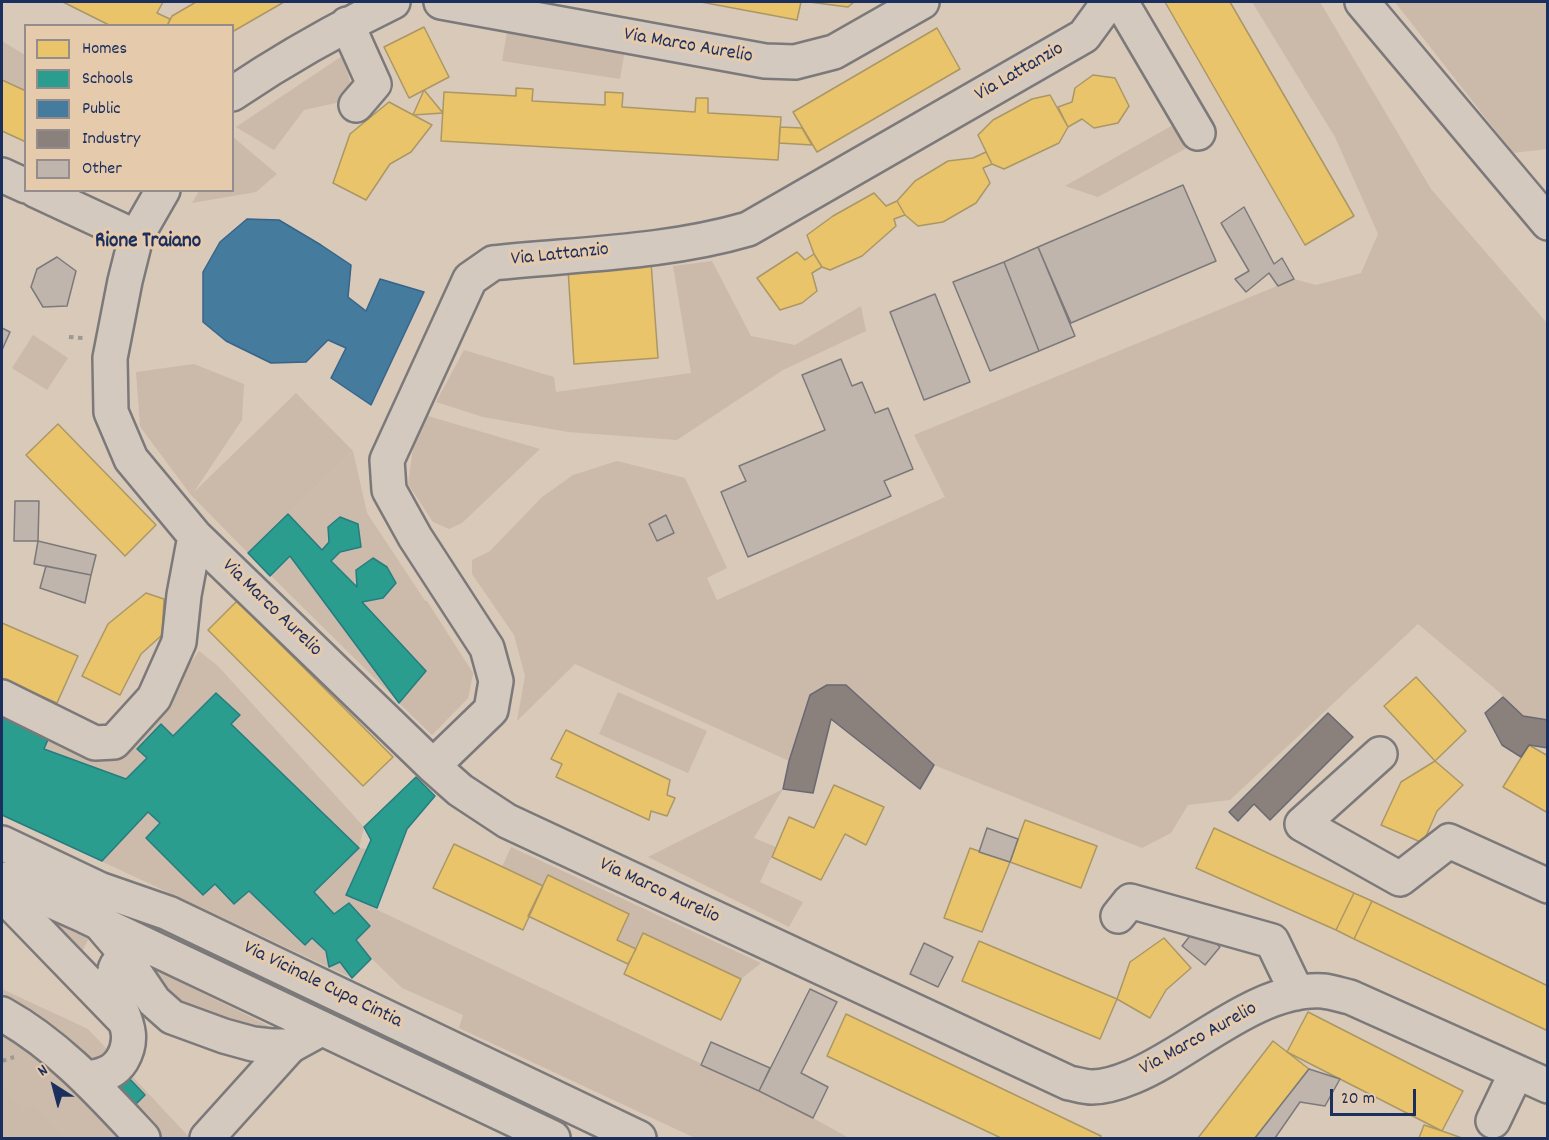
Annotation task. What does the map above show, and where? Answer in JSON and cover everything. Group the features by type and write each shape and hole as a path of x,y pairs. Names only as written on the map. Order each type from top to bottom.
{"street":[{"path":"234,93 274,66 347,24 393,2"},
{"name":"Via Marco Aurelio","path":"441,2 753,59 795,62 834,52 922,2"},
{"name":"Via Lattanzio","path":"433,766 491,710 496,681 487,648 415,537 389,490 387,460 470,279 493,263 670,246 713,239 748,229 1084,36 1103,10 1104,2"},
{"path":"1121,2 1198,134"},
{"path":"1362,2 1535,192 1548,223"},
{"path":"347,24 374,84 356,105"},
{"path":"2,175 24,185"},
{"path":"39,192 136,237"},
{"name":"Via Marco Aurelio","path":"162,192 136,237 110,358 111,412 131,459 195,536 433,766 460,790 507,821 1069,1083 1092,1087 1120,1082 1149,1070 1221,1026 1263,1004 1297,993 1323,991 1350,997 1548,1086"},
{"path":"2,697 95,743 114,742 154,698 179,642 184,596 195,536"},
{"path":"1380,754 1302,824 1400,879 1449,841 1548,886"},
{"name":"Via Vicinale Cupa Cintia","path":"2,843 99,889 168,913 639,1138"},
{"path":"2,879 99,923 129,946 131,967 154,1001 172,1017 253,1044 290,1046"},
{"path":"2,894 124,1020"},
{"path":"1118,916 1130,901 1272,941 1297,993"},
{"path":"86,1078 104,1076 120,1064 129,1047 130,1031 124,1020 114,980 115,968 142,925 152,918 168,913"},
{"name":"Via Vicinale Cupa Cintia","path":"129,946 321,1029 553,1138"},
{"path":"2,1014 48,1044 86,1078 143,1138"},
{"path":"207,1138 290,1046 321,1029"},
{"path":"1493,1121 1516,1072"}],"path":[{"path":"69,337 86,338"}],"shaded area":[{"path":"1252,2 1320,2 1431,189 1547,323 1547,720 1523,716 1499,692 1418,624 1230,800 1188,805 1171,833 1142,848 934,765 846,685 827,685 810,695 789,761 575,664 517,721 525,676 514,635 472,574 472,560 490,551 542,497 573,475 617,461 685,478 727,568 707,578 717,600 945,497 914,435 1294,279 1316,285 1361,273 1378,234 1335,137","holes":["666,515 674,533 657,540 649,524"]},
{"path":"1395,2 1547,2 1547,149 1513,153"},
{"path":"507,32 625,50 620,79 502,61"},
{"path":"2,41 24,54 24,91 2,80"},
{"path":"342,56 352,87 345,101 304,110 274,150 236,127"},
{"path":"1180,121 1194,144 1098,197 1065,186"},
{"path":"234,138 277,174 256,192 192,203 198,192 234,192"},
{"path":"712,261 751,336 795,345 861,306 866,331 783,370 677,440 568,432 483,417 436,402 464,350 554,377 556,392 691,373 673,266"},
{"path":"33,335 68,358 47,390 12,368"},
{"path":"194,364 244,384 242,420 194,492 296,393 353,451 248,553 191,495 140,426 136,372"},
{"path":"428,416 540,449 462,523 449,529 433,522 408,484 414,441"},
{"path":"353,451 367,513 473,673 468,698 432,735 248,553"},
{"path":"383,598 427,601 473,673 468,698 432,735 399,703 426,671 362,602"},
{"path":"199,651 218,666 364,827 359,848 315,892 349,903 370,926 356,940 371,959 352,978 2,815 2,701 109,758 152,716"},
{"path":"618,692 707,731 688,773 599,734"},
{"path":"783,789 754,838 776,847 760,882 803,902 789,927 648,857"},
{"path":"511,847 761,963 741,979 636,949 617,940 543,886 502,867"},
{"path":"359,848 367,849 346,895 759,1091 849,1138 695,1138 459,1028 463,1015 402,988 371,958 356,940 370,926 349,903 334,914 314,892"},
{"path":"34,909 89,938 80,956"},
{"path":"156,970 277,1030 224,1019 173,1003"},
{"path":"2,989 88,1029 190,1138 2,1138"},
{"path":"2,1089 24,1112 33,1105 64,1138 2,1138"}],"building: Homes":[{"path":"63,2 163,2 157,13 170,19 168,24 107,24"},
{"path":"196,2 284,2 234,31 234,24 168,24 172,16"},
{"path":"701,2 801,2 797,20"},
{"path":"809,2 854,2 848,7"},
{"path":"1165,2 1230,2 1354,216 1305,245"},
{"path":"424,27 449,77 409,98 384,47"},
{"path":"937,28 960,69 817,152 793,112"},
{"path":"1093,75 1115,78 1129,106 1118,123 1094,128 1082,119 1068,127 1058,107 1072,102 1075,88"},
{"path":"2,80 24,90 24,141 2,131"},
{"path":"516,88 533,89 532,101 605,105 605,92 623,93 622,107 695,112 696,98 708,98 708,113 781,117 778,160 441,141 444,92 516,96"},
{"path":"424,90 443,113 413,115"},
{"path":"1050,95 1068,127 1059,143 1004,169 992,164 978,135 993,120 1032,99"},
{"path":"389,102 432,125 411,152 390,164 366,200 333,183 350,134"},
{"path":"780,127 802,128 812,145 779,143"},
{"path":"986,152 992,164 983,168 990,183 976,203 943,222 918,226 905,215 897,201 915,181 948,161 973,158"},
{"path":"874,193 886,206 897,201 905,215 894,219 896,226 862,256 830,270 822,267 807,235 833,216"},
{"path":"797,252 805,260 814,254 822,267 812,273 817,291 802,303 780,310 757,278"},
{"path":"651,262 658,358 574,364 568,269"},
{"path":"58,424 156,525 125,556 26,455"},
{"path":"146,593 164,599 162,635 141,654 120,695 82,676 108,624"},
{"path":"237,601 393,757 363,786 208,630"},
{"path":"2,623 78,656 57,703 2,679"},
{"path":"1416,677 1466,731 1435,761 1384,706"},
{"path":"566,730 670,780 667,795 675,798 667,816 651,811 649,820 556,777 562,764 551,759"},
{"path":"1529,745 1548,756 1548,813 1503,787"},
{"path":"1435,761 1463,785 1437,811 1423,843 1381,825 1401,782"},
{"path":"834,785 884,807 866,845 845,834 821,880 772,857 789,817 814,828"},
{"path":"1025,820 1097,846 1081,888 1010,862"},
{"path":"1214,828 1354,893 1336,930 1196,868"},
{"path":"454,844 543,886 523,930 433,888"},
{"path":"970,848 1010,862 982,932 944,918"},
{"path":"548,875 629,914 617,940 636,949 628,964 528,916"},
{"path":"1354,893 1372,901 1354,939 1336,930"},
{"path":"1372,901 1548,986 1548,1031 1354,939"},
{"path":"643,933 741,979 721,1020 624,974"},
{"path":"1164,938 1191,968 1166,990 1150,1018 1117,999 1130,962"},
{"path":"979,941 1117,999 1100,1039 962,981"},
{"path":"1308,1012 1463,1091 1442,1131 1287,1052"},
{"path":"846,1014 1101,1136 1100,1138 1001,1138 827,1056"},
{"path":"1273,1041 1309,1069 1255,1138 1198,1138"},
{"path":"1424,1125 1442,1131 1462,1138 1419,1138"}],"building: Schools":[{"path":"288,514 322,550 329,542 328,527 340,517 358,524 361,547 340,552 331,561 357,587 356,570 373,558 387,567 396,583 383,598 362,602 426,671 399,703 290,556 270,576 248,553"},
{"path":"216,693 240,715 231,724 359,848 314,892 334,914 349,903 370,926 356,940 371,959 352,978 340,962 329,967 326,951 312,938 305,945 249,891 234,904 215,884 203,895 146,838 160,823 148,812 102,861 2,815 2,706 52,730 44,749 126,779 147,758 137,749 161,724 173,736"},
{"path":"416,777 435,796 407,829 377,908 346,895 371,840 364,827"},
{"path":"126,1075 145,1095 135,1105 116,1086"}],"building: Public":[{"path":"247,219 279,220 351,265 348,297 366,311 380,279 424,292 371,405 331,378 346,348 328,340 306,362 271,363 226,341 203,322 203,272 220,242"}],"building: Industry":[{"path":"827,685 846,685 934,765 920,789 831,719 813,793 783,789 789,761 810,695"},
{"path":"1503,697 1523,716 1548,720 1548,748 1529,745 1521,757 1502,745 1485,713"},
{"path":"1328,713 1353,737 1270,820 1254,804 1238,821 1229,812"}],"building: Other":[{"path":"1183,185 1216,261 1071,323 1038,247"},
{"path":"1244,207 1274,264 1282,258 1294,279 1278,286 1269,273 1246,292 1235,279 1249,271 1221,223"},
{"path":"1038,247 1075,336 1039,351 1004,262"},
{"path":"57,257 76,271 67,306 43,307 31,287 37,269"},
{"path":"1004,262 1039,351 990,371 953,282"},
{"path":"935,294 970,382 924,400 890,312"},
{"path":"2,328 10,332 2,350"},
{"path":"841,359 852,386 862,382 875,413 888,408 913,469 884,481 891,496 748,557 721,492 746,481 739,466 825,430 802,375"},
{"path":"15,501 39,501 38,541 14,541"},
{"path":"666,515 674,533 657,541 649,524"},
{"path":"38,541 96,555 91,575 34,564"},
{"path":"46,566 91,575 85,603 40,588"},
{"path":"987,828 1018,839 1010,862 979,852"},
{"path":"1197,927 1220,947 1205,965 1182,946"},
{"path":"924,943 953,957 938,987 910,974"},
{"path":"810,989 837,1002 801,1073 828,1087 813,1118 759,1091"},
{"path":"711,1042 770,1068 759,1091 701,1065"},
{"path":"1309,1069 1340,1079 1325,1106 1300,1102 1275,1138 1255,1138"}],"district":[{"name":"Rione Traiano","path":"148,243"}]}
